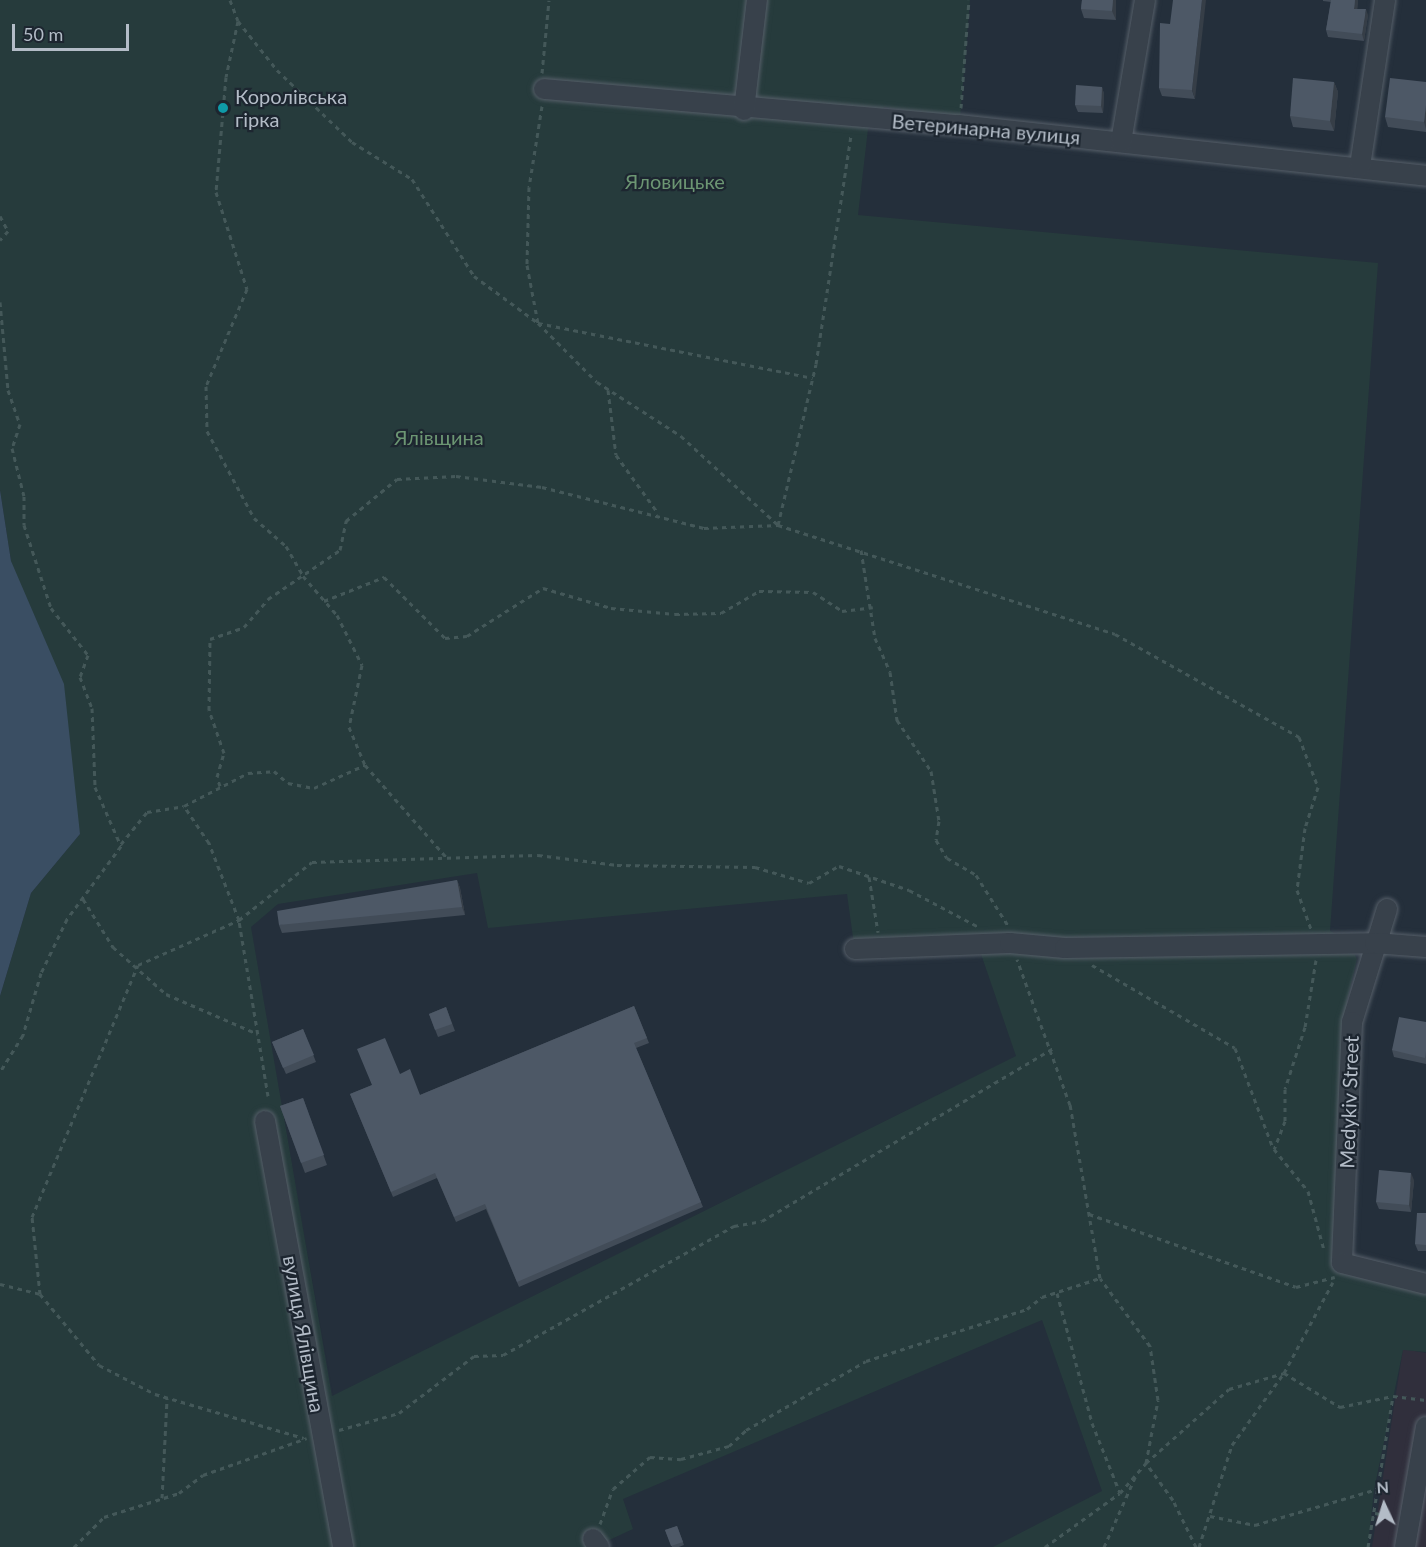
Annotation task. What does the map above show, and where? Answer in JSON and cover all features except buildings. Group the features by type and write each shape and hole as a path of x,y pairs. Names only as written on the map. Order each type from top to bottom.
{"street":[{"path":"744,110 757,0"},
{"path":"1121,142 1145,0"},
{"path":"1359,166 1385,0"},
{"name":"Ветеринарна вулиця","path":"544,90 744,110 959,125 1359,166 1426,176"},
{"name":"Medykiv Street","path":"1342,1263 1352,1022 1387,909"},
{"path":"855,949 881,946 1010,944 1065,948 1319,947 1375,943 1426,947"},
{"name":"вулиця Ялівщина","path":"265,1121 314,1436 344,1547"},
{"path":"1342,1263 1426,1284"},
{"path":"1405,1547 1426,1426"}],"path":[{"path":"231,0 238,21 277,70 351,142 412,179 474,276 538,323 608,390 681,436 778,525"},
{"path":"538,323 527,265 529,187 544,90 542,42 549,0"},
{"path":"959,125 969,0"},
{"path":"238,21 226,77 216,192 247,289 206,386 204,405 207,431 225,459 234,486 254,518 286,546 303,576 324,602 362,665 349,727 365,765 447,858"},
{"path":"778,525 813,378 853,117"},
{"path":"0,216 8,231 0,240"},
{"path":"0,302 8,390 20,424 12,448 24,496 24,525 51,608 88,655 80,676 92,708 96,787 121,844"},
{"path":"538,323 813,378"},
{"path":"608,390 616,455 659,515"},
{"path":"220,786 217,777 224,753 209,710 210,639 244,627 268,599 340,550 346,521 397,479 456,476 542,487 704,528 778,525 1115,634 1299,737 1318,787 1305,828 1297,890 1319,947 1305,1027 1285,1089 1285,1121 1274,1149"},
{"path":"861,550 897,720 932,771 936,840 947,858 976,875 1008,920 1010,944 1053,1048 1089,1214 1100,1278 1150,1346 1158,1400 1146,1463 1173,1500 1198,1547"},
{"path":"324,602 384,577 445,638 467,636 543,588 611,608 675,614 721,613 759,591 813,592 842,611 873,607"},
{"path":"0,1072 23,1035 41,973 67,919 147,812 184,806 248,773 274,771 288,783 314,788 365,765"},
{"path":"184,806 209,843 239,920 268,1096"},
{"path":"314,1436 167,1398 99,1365 40,1294 32,1218 138,965 239,920 312,862 538,855 617,865 755,867 809,883 840,866 909,890 1010,944"},
{"path":"869,876 881,946"},
{"path":"83,899 113,947 138,965 166,994 258,1034"},
{"path":"1065,948 1235,1048 1274,1149 1308,1191 1318,1238 1330,1260 1342,1263 1284,1373 1232,1445 1198,1547"},
{"path":"74,1547 104,1517 162,1498 203,1475 314,1436 399,1413 474,1356 503,1355 734,1226 762,1221 1053,1048"},
{"path":"1089,1214 1296,1287 1333,1282"},
{"path":"596,1543 613,1489 650,1457 681,1459 729,1446 746,1430 866,1361 1027,1309 1057,1293 1100,1278"},
{"path":"0,1284 40,1294"},
{"path":"1057,1293 1092,1423 1120,1493"},
{"path":"1045,1547 1120,1493 1146,1463 1229,1389 1284,1373 1340,1407 1393,1396 1426,1400"},
{"path":"1368,1547 1382,1488 1393,1396"},
{"path":"162,1498 167,1398"},
{"path":"1104,1547 1137,1474"},
{"path":"1210,1516 1255,1525 1382,1488"}],"shaded area":[{"path":"1403,1349 1426,1353 1426,1547 1372,1547"}],"green space":[{"name":"Ялівщина","path":"0,0 970,0 960,119 884,107 868,129 858,215 1378,263 1330,931 1347,940 1357,959 1347,1001 1346,1274 1426,1293 1426,1352 1403,1350 1374,1490 1368,1547 993,1547 1102,1491 1042,1320 623,1499 633,1529 594,1547 0,1547 0,996 31,893 80,834 11,561 0,490","holes":["477,873 488,928 847,894 856,959 981,954 1016,1056 332,1396 251,927 278,904"]}],"water":[{"path":"0,490 11,561 64,684 80,834 31,893 0,996"}],"place":[{"name":"Королівська гірка","path":"223,108"}],"park label":[{"name":"Яловицьке","path":"675,181"}]}
